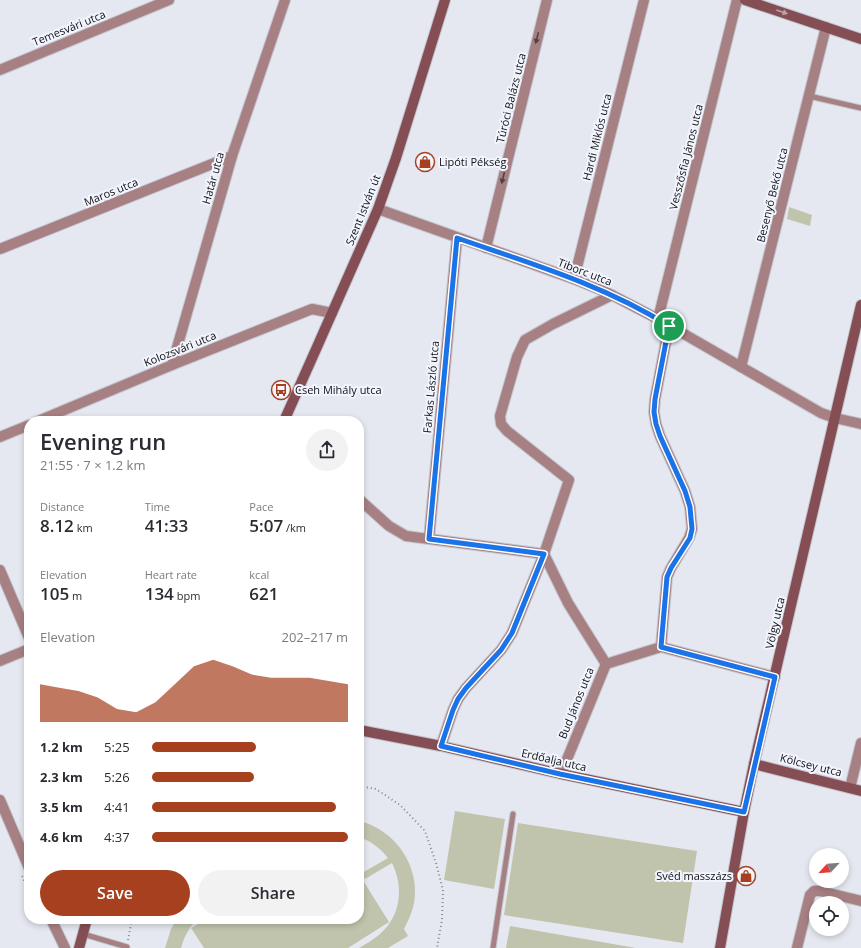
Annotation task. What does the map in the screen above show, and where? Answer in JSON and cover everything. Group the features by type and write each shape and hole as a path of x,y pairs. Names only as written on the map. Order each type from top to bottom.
{"street":[{"name":"Temesvári utca","path":"0,70 169,0"},
{"name":"Határ utca","path":"172,365 232,156 285,0"},
{"name":"Szent István út","path":"286,416 378,209 396,158 444,0"},
{"name":"Túróci Balázs utca","path":"486,248 547,0"},
{"name":"Hardi Miklós utca","path":"574,279 644,0"},
{"name":"Vesszősfia János utca","path":"658,319 737,0"},
{"path":"750,1 861,39"},
{"name":"Besenyő Bekő utca","path":"741,368 809,96 819,62 826,27"},
{"name":"Maros utca","path":"0,249 232,156"},
{"name":"Tiborc utca","path":"378,209 574,279 612,295 658,319 741,368 821,412 835,418 861,424"},
{"name":"Farkas László utca","path":"429,539 457,238"},
{"path":"441,746 458,699 466,688 501,650 512,633 544,554 569,480 507,431 501,424 500,416 502,406 517,357 526,340 553,324 612,295"},
{"name":"Völgy utca","path":"720,948 754,764 861,305"},
{"name":"Kolozsvári utca","path":"50,416 312,309 332,313"},
{"path":"661,647 667,577 690,538 692,529 690,507 685,491 660,436 654,412 655,399 669,326"},
{"path":"0,437 24,427"},
{"path":"364,504 389,526 406,536 544,554"},
{"path":"544,554 568,603 606,664 661,647 775,677"},
{"path":"0,570 24,626"},
{"path":"0,661 24,651"},
{"name":"Bud János utca","path":"560,774 606,664"},
{"name":"Erdőalja utca","path":"364,731 441,746 560,774 744,812"},
{"path":"850,788 861,743"},
{"name":"Kölcsey utca","path":"754,764 861,791"},
{"path":"1,807 24,857"},
{"path":"796,948 810,895 814,891 820,891 861,901"},
{"path":"53,924 65,948"},
{"path":"79,948 86,924"}],"lane":[{"path":"809,96 861,108"},
{"path":"493,948 513,814"},
{"path":"83,934 127,947"}],"path":[{"path":"364,787 376,789 400,804 425,830 443,890 442,920 437,948"},
{"path":"127,947 131,924"}],"green space":[{"path":"789,207 812,215 810,226 787,219"},
{"path":"455,811 505,819 494,889 444,880"},
{"path":"364,823 384,832 394,841 403,852 409,863 413,876 415,889 414,903 404,929 408,936 388,948 359,948 378,936 387,927 396,910 399,891 396,872 392,863 365,879 364,872 388,858 375,845 364,840"},
{"path":"518,823 697,851 683,943 504,915"},
{"path":"364,882 389,922 348,948 204,948 191,928 198,924 364,924"},
{"path":"174,924 193,924 187,932 181,948 165,948"},
{"path":"510,926 636,948 506,948"}],"place":[{"name":"Lipóti Pékség","path":"425,162"},
{"name":"Cseh Mihály utca","path":"281,390"},
{"name":"Svéd masszázs","path":"746,876"}],"route":[{"path":"457,238 574,279 606,292 669,326 655,399 654,412 660,436 685,491 690,507 692,529 690,538 667,577 661,647 775,677 744,812 560,774 441,746 458,699 466,688 501,650 512,633 544,554 429,539 457,238"}]}
